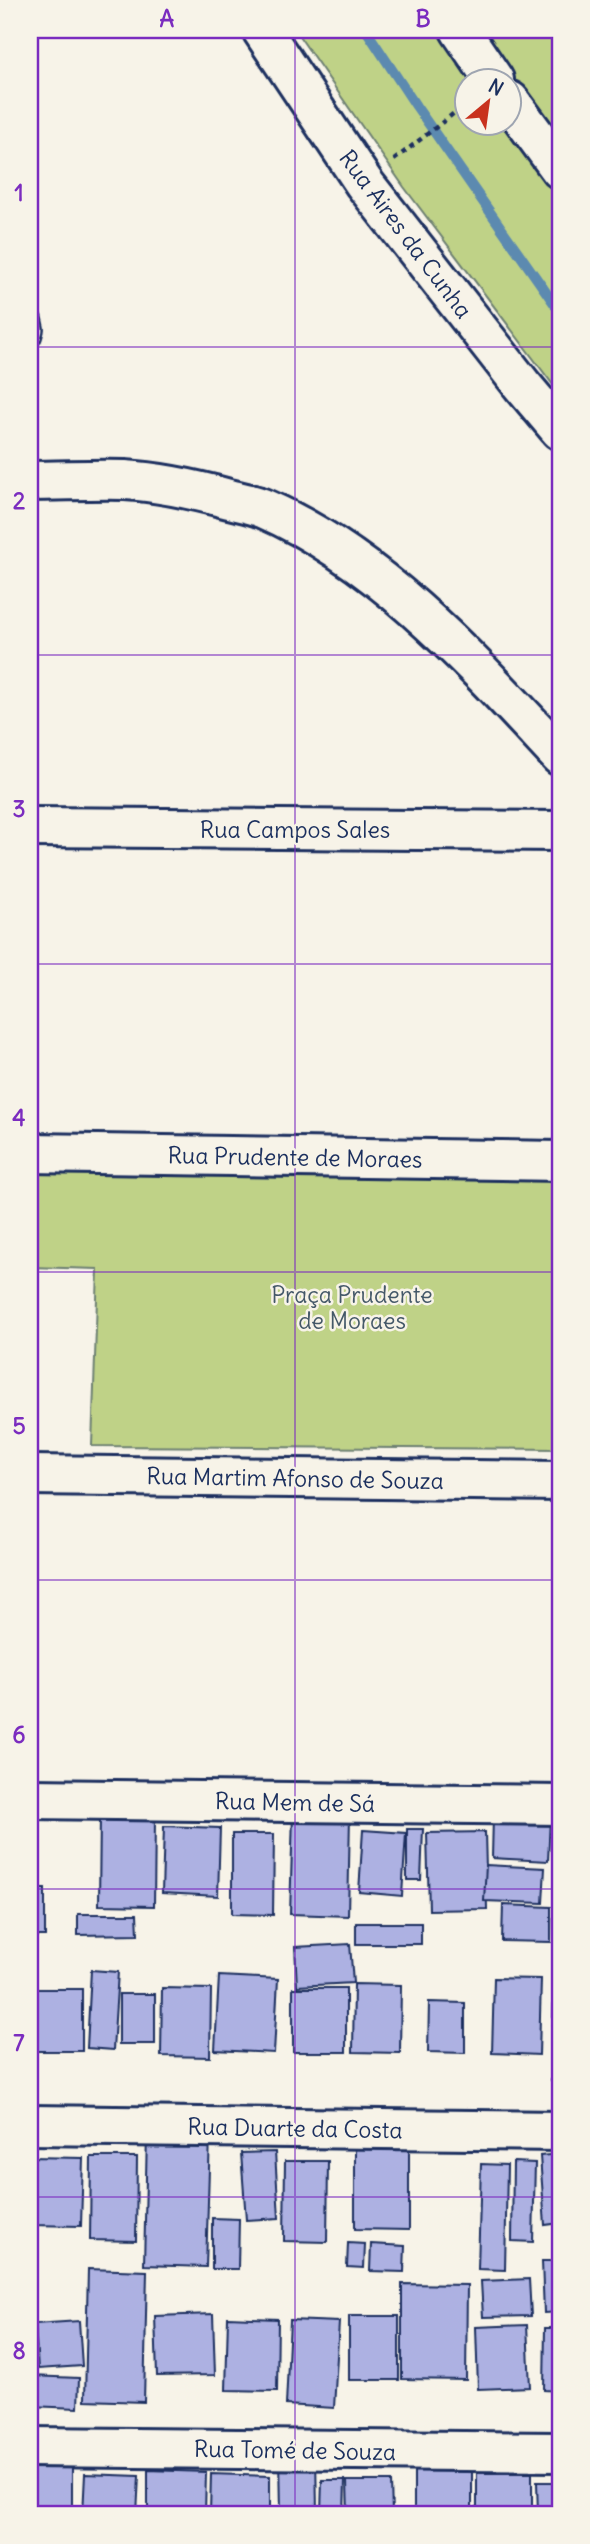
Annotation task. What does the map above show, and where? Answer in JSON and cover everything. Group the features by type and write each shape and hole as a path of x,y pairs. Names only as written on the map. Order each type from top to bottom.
{"street":[{"name":"Rua Aires da Cunha","path":"262,30 364,184 513,374 560,429"},
{"path":"460,30 484,66"},
{"path":"524,121 560,169"},
{"path":"30,481 127,480 205,492 264,508 369,572 422,615 474,664 560,756"},
{"name":"Rua Campos Sales","path":"30,827 560,831"},
{"name":"Rua Prudente de Moraes","path":"30,1153 560,1161"},
{"name":"Rua Martim Afonso de Souza","path":"30,1475 560,1481"},
{"name":"Rua Mem de Sá","path":"30,1799 560,1805"},
{"name":"Rua Duarte da Costa","path":"30,2125 560,2131"},
{"name":"Rua Tomé de Souza","path":"30,2447 560,2452"}],"lane":[{"path":"30,320 30,336"}],"path":[{"path":"386,166 454,112"}],"green space":[{"path":"295,30 560,30 560,394 404,187"},
{"name":"Praça Prudente de Moraes","path":"30,1164 560,1170 560,1449 92,1446 98,1269 30,1267"}],"building":[{"path":"293,1814 350,1815 348,1916 290,1914"},
{"path":"557,1815 560,1815 560,1886 557,1886"},
{"path":"100,1816 155,1817 154,1906 99,1905"},
{"path":"493,1816 550,1818 548,1861 492,1858"},
{"path":"164,1826 220,1828 218,1896 162,1893"},
{"path":"407,1829 423,1829 421,1880 407,1880"},
{"path":"363,1830 406,1833 402,1896 359,1892"},
{"path":"485,1832 487,1909 429,1910 427,1833"},
{"path":"232,1834 274,1834 273,1915 232,1914"},
{"path":"486,1865 545,1868 543,1903 484,1901"},
{"path":"30,1889 45,1889 45,1936 30,1936"},
{"path":"503,1905 551,1907 551,1942 502,1941"},
{"path":"78,1914 137,1914 138,1934 78,1935"},
{"path":"554,1918 560,1918 560,1945 555,1946"},
{"path":"356,1923 421,1923 421,1944 356,1944"},
{"path":"350,1944 353,1983 297,1986 295,1947"},
{"path":"91,1970 118,1972 113,2050 87,2048"},
{"path":"219,1976 278,1979 274,2053 215,2050"},
{"path":"494,1978 541,1979 539,2055 492,2053"},
{"path":"354,1984 401,1985 400,2053 353,2052"},
{"path":"162,1988 211,1989 210,2057 161,2056"},
{"path":"293,1988 346,1988 346,2052 293,2052"},
{"path":"30,1989 82,1989 82,2051 30,2051"},
{"path":"119,1994 155,1994 155,2044 119,2044"},
{"path":"554,1995 560,1995 560,2081 551,2080"},
{"path":"429,2002 465,2003 465,2053 428,2052"},
{"path":"147,2134 210,2135 206,2267 144,2265"},
{"path":"355,2136 409,2137 409,2230 355,2229"},
{"path":"275,2152 279,2218 246,2220 241,2153"},
{"path":"560,2154 560,2223 545,2225 540,2156"},
{"path":"30,2157 83,2158 81,2226 30,2225"},
{"path":"91,2157 137,2157 136,2241 90,2240"},
{"path":"285,2161 328,2161 327,2242 284,2241"},
{"path":"513,2162 535,2163 533,2242 512,2241"},
{"path":"481,2164 507,2165 505,2270 478,2269"},
{"path":"212,2218 239,2219 238,2269 212,2269"},
{"path":"348,2243 365,2244 364,2268 347,2267"},
{"path":"371,2244 405,2246 404,2272 370,2271"},
{"path":"542,2261 560,2261 560,2312 544,2313"},
{"path":"88,2269 147,2271 144,2402 85,2400"},
{"path":"529,2279 531,2316 483,2317 481,2281"},
{"path":"402,2284 467,2285 466,2380 402,2379"},
{"path":"213,2314 215,2375 157,2376 155,2316"},
{"path":"349,2316 399,2316 399,2380 349,2380"},
{"path":"228,2317 278,2319 277,2391 226,2390"},
{"path":"290,2320 339,2322 334,2408 286,2405"},
{"path":"79,2321 82,2366 38,2369 35,2324"},
{"path":"527,2325 530,2387 478,2389 476,2327"},
{"path":"545,2328 560,2328 560,2391 544,2390"},
{"path":"30,2376 79,2378 78,2408 30,2406"},
{"path":"280,2454 316,2454 317,2514 281,2514"},
{"path":"414,2456 472,2457 472,2514 414,2514"},
{"path":"30,2464 72,2465 72,2514 30,2514"},
{"path":"148,2470 206,2472 205,2514 148,2514"},
{"path":"477,2473 532,2473 532,2514 477,2514"},
{"path":"85,2474 139,2476 137,2514 83,2514"},
{"path":"211,2474 270,2476 270,2514 210,2514"},
{"path":"322,2480 345,2480 344,2514 321,2514"},
{"path":"347,2481 391,2481 392,2514 348,2514"},
{"path":"537,2482 560,2482 560,2514 538,2514"}],"waterway":[{"path":"366,30 560,312"}]}
